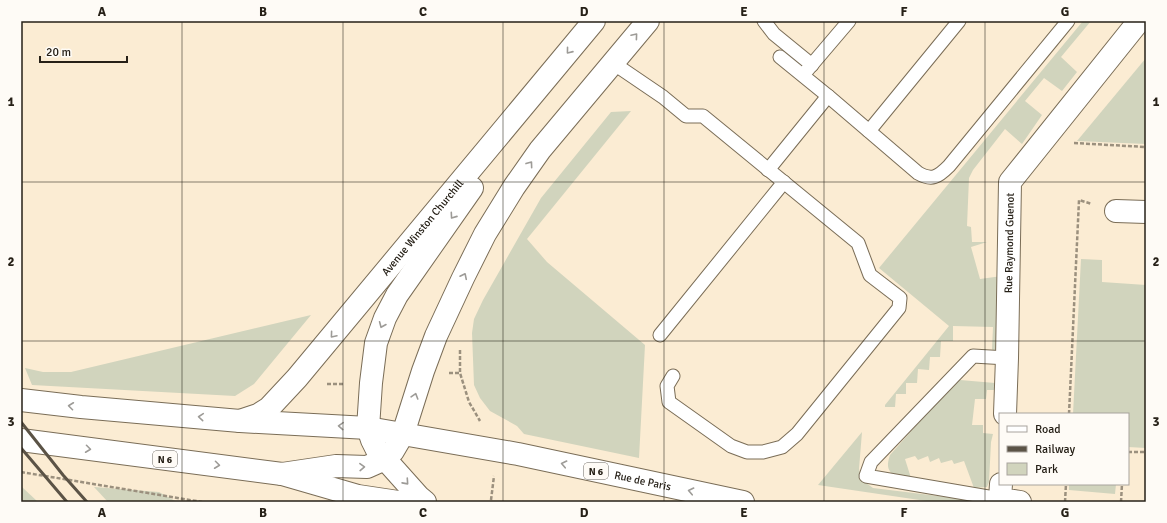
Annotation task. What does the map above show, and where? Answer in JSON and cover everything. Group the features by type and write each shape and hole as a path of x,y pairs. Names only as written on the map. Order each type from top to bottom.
{"main road":[{"name":"Avenue Winston Churchill","path":"240,421 258,415 270,408 279,398 594,21"},
{"path":"282,474 336,466 367,467 385,459 393,451 403,434 436,336 485,234 514,187 540,150 648,21"},
{"name":"Rue Raymond Guenot","path":"1004,413 1007,358 1010,182 1139,21"},
{"path":"425,502 377,450 368,428 371,383 376,343 397,296 469,193 528,101"},
{"path":"1116,211 1146,212"},
{"name":"N 6","path":"21,400 81,408 240,421 368,428 403,434"},
{"name":"Rue de Paris","path":"403,434 518,454 743,502"},
{"name":"N 6","path":"21,440 282,474 358,496 398,502"}],"lane":[{"path":"764,21 774,34 812,65"},
{"path":"803,75 848,21"},
{"path":"869,131 959,21"},
{"path":"780,57 918,173 926,178 940,176 1068,21"},
{"path":"613,63 663,97 686,116 703,116 784,182 858,244 870,275 900,298 899,308 797,434 782,446 763,452 747,452 731,446 669,402 667,386 673,376"},
{"path":"768,170 828,96"},
{"path":"660,335 784,182"},
{"path":"1007,358 974,356 871,462 866,476 1007,495"}],"path":[{"path":"1041,142 1146,147"},
{"path":"1069,413 1079,200 1116,211"},
{"path":"446,372 460,373 469,402 479,419 484,424"},
{"path":"325,384 348,384"},
{"path":"1129,452 1146,452"},
{"path":"491,500 495,471"},
{"path":"21,472 202,502"},
{"path":"1065,502 1066,485"},
{"path":"1121,502 1122,485"}],"green space":[{"path":"1083,21 1091,21 1061,57 1077,72 1062,91 1044,78 1025,101 1042,115 1022,144 1005,129 973,170 969,178 967,226 971,227 972,242 987,242 971,247 980,279 1002,276 997,352 993,352 992,349 993,327 953,326 953,341 941,341 940,357 930,357 929,370 918,369 917,383 906,383 906,394 896,394 895,407 885,407 885,405 949,326 879,268"},
{"path":"1146,58 1146,144 1077,141"},
{"path":"631,111 527,239 547,262 645,345 639,458 524,434 517,426 490,411 480,398 474,385 472,333 474,319 483,300 541,198 611,112"},
{"path":"1081,259 1102,260 1102,282 1146,285 1146,448 1129,447 1129,413 1073,413"},
{"path":"311,315 254,384 235,396 32,385 25,368 43,372 71,372"},
{"path":"960,380 995,383 996,390 987,390 986,399 975,399 972,425 983,425 983,433 993,434 991,442 989,482 987,487 974,488 964,461 954,464 952,460 941,463 939,458 930,462 928,456 918,460 915,456 905,459 911,478 900,477 892,473 888,466 890,455 954,383"},
{"path":"862,432 859,469 862,480 873,488 987,502 933,502 818,485"},
{"path":"1069,485 1116,485 1115,494 1069,490"},
{"path":"22,487 38,502 21,502"},
{"path":"94,487 159,492 177,502 108,502"}],"railway":[{"path":"21,422 63,475 87,502"},
{"path":"21,448 67,502"}]}
